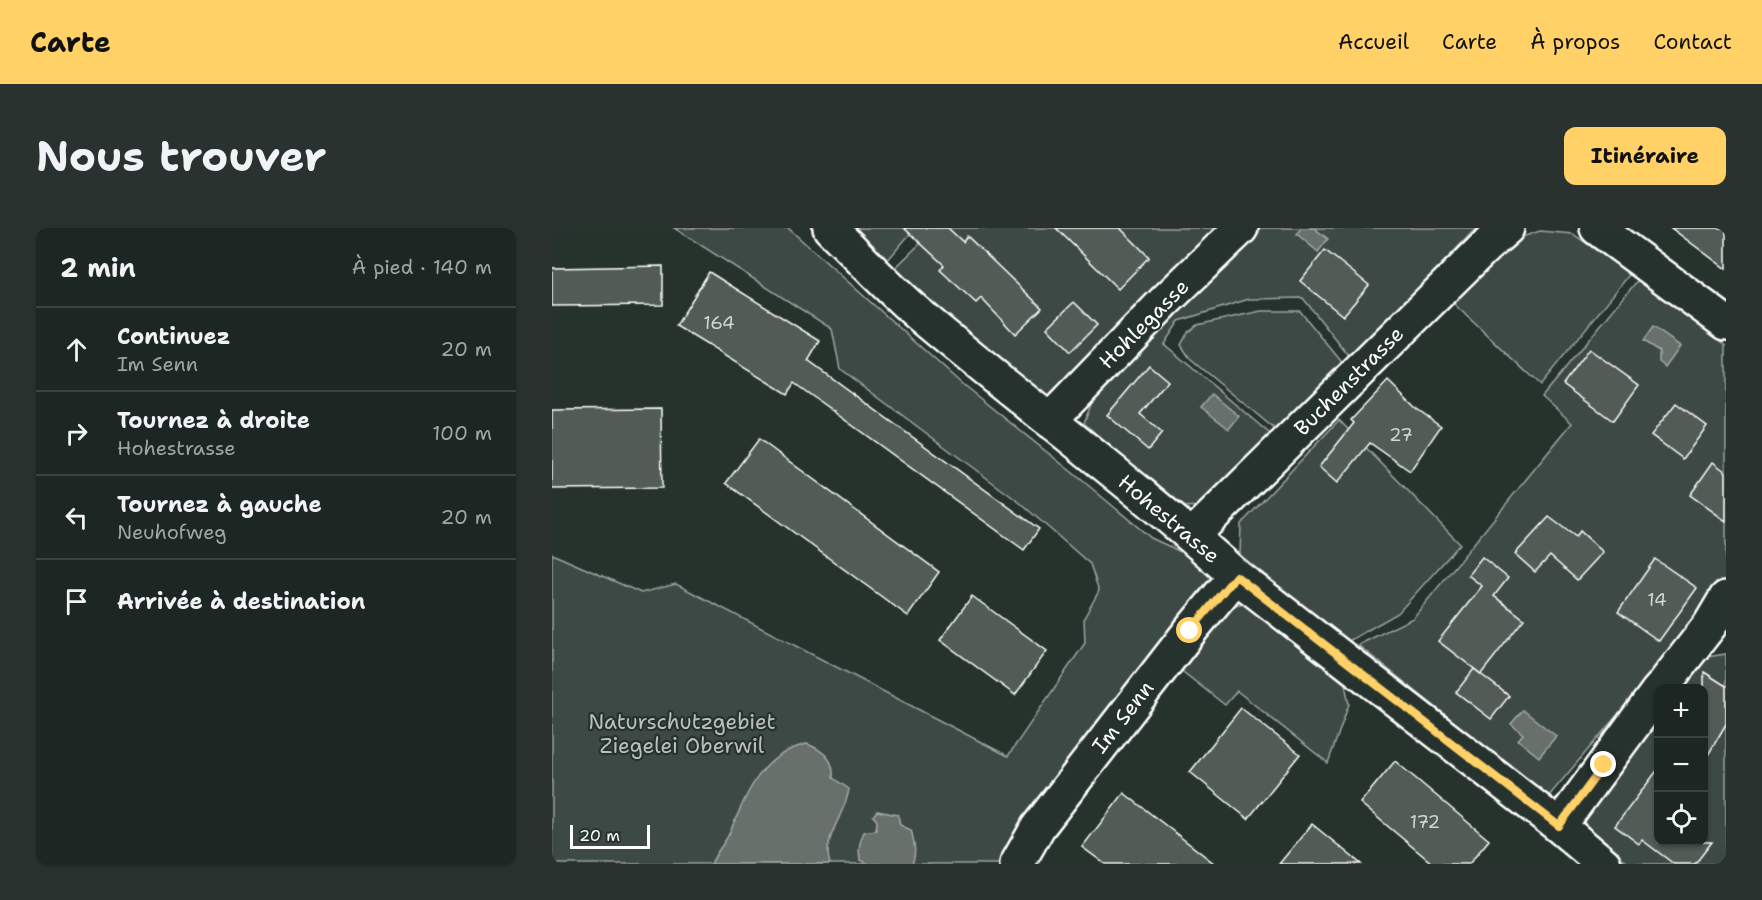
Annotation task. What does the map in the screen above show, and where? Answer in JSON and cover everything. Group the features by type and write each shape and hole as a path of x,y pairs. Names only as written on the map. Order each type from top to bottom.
{"street":[{"name":"Hohestrasse","path":"830,228 913,309 1192,536 1236,576 1559,826 1604,864"},
{"name":"Hohlegasse","path":"1049,421 1165,301 1241,228"},
{"name":"Buchenstrasse","path":"1192,536 1485,246 1507,228"},
{"path":"1597,228 1726,323"},
{"name":"Im Senn","path":"1017,864 1044,819 1190,631 1236,576"},
{"path":"1665,684 1721,619"},
{"path":"1559,826 1654,698"}],"green space":[{"name":"Naturschutzgebiet Ziegelei Oberwil","path":"674,228 788,228 962,384 1151,538 1207,564 1212,585 1005,864 552,864 552,554 641,593 676,584 1008,756 1085,643 1084,618 1099,591 1090,564 1019,502 840,369 832,329"},
{"path":"855,228 915,228 887,261"},
{"path":"936,228 1225,228 1048,405 888,275"},
{"path":"1254,228 1476,228 1352,360 1303,298 1249,299 1179,321 1164,344 1275,438 1206,506 1179,507 1084,423 1099,383"},
{"path":"1540,231 1573,234 1630,274 1540,385 1453,303 1510,241"},
{"path":"1638,280 1726,345 1726,578 1712,608 1657,668 1548,797 1358,645 1413,618 1572,423 1542,396"},
{"path":"1261,311 1300,311 1345,366 1276,430 1191,360 1181,345 1188,332 1197,325"},
{"path":"1339,420 1460,544 1398,613 1347,642 1240,555 1241,524"},
{"path":"1248,603 1345,684 1349,704 1328,763 1237,691 1225,705 1178,668 1219,607"},
{"path":"1726,654 1726,864 1630,864 1575,825 1654,715 1654,846 1708,846 1708,684 1676,684 1694,659"}],"shaded area":[{"path":"1301,228 1314,228 1328,239 1318,252 1297,234"},
{"path":"1653,327 1680,346 1665,367 1659,362 1659,351 1643,341"},
{"path":"1212,394 1239,416 1229,429 1201,407"},
{"path":"1523,710 1556,736 1539,757 1518,740 1523,734 1511,724"},
{"path":"807,744 827,756 832,766 833,778 849,789 831,835 828,854 830,864 711,864 758,777 778,756"},
{"path":"877,811 898,815 900,825 911,830 915,851 912,864 869,864 860,860 861,839 864,832 876,830 877,821 873,816"}],"building":[{"path":"904,228 948,228 963,242 967,236 1042,308 1015,334 981,298 976,303 940,270 944,265"},
{"path":"1056,228 1120,228 1149,257 1118,289"},
{"path":"1671,228 1726,228 1726,269"},
{"path":"1325,250 1369,285 1343,316 1300,281"},
{"path":"663,266 663,305 552,306 552,268"},
{"path":"709,272 820,341 808,361 1039,529 1024,550 794,383 787,394 676,326"},
{"path":"1074,302 1097,325 1070,352 1047,328"},
{"path":"1589,349 1639,385 1613,421 1563,384"},
{"path":"1149,365 1168,381 1140,414 1162,433 1148,450 1107,415"},
{"path":"1388,381 1417,409 1441,426 1410,471 1370,443 1337,483 1319,467 1354,423 1351,420"},
{"path":"1676,403 1707,426 1683,459 1651,435"},
{"path":"661,409 662,488 552,489 552,410"},
{"path":"759,439 939,572 908,616 726,483"},
{"path":"1713,462 1726,472 1726,521 1690,495"},
{"path":"1549,517 1576,537 1580,531 1603,552 1577,580 1550,556 1535,572 1515,554"},
{"path":"1482,557 1508,578 1494,596 1524,619 1481,674 1438,641 1482,586 1468,575"},
{"path":"1655,559 1697,588 1659,641 1618,612"},
{"path":"972,596 1047,651 1015,695 940,640"},
{"path":"1474,669 1509,696 1491,719 1456,692"},
{"path":"1704,672 1726,686 1726,724 1708,755 1708,684 1704,684"},
{"path":"1241,708 1300,754 1248,819 1190,772"},
{"path":"1395,761 1489,840 1469,864 1433,864 1360,803"},
{"path":"1654,775 1654,846 1708,846 1708,842 1712,842 1695,864 1674,864 1642,840 1639,844 1615,826"},
{"path":"1124,793 1215,864 1105,864 1082,847"},
{"path":"1312,824 1361,864 1279,864"}],"route":[{"path":"1190,631 1236,576 1559,826 1604,765"}]}
